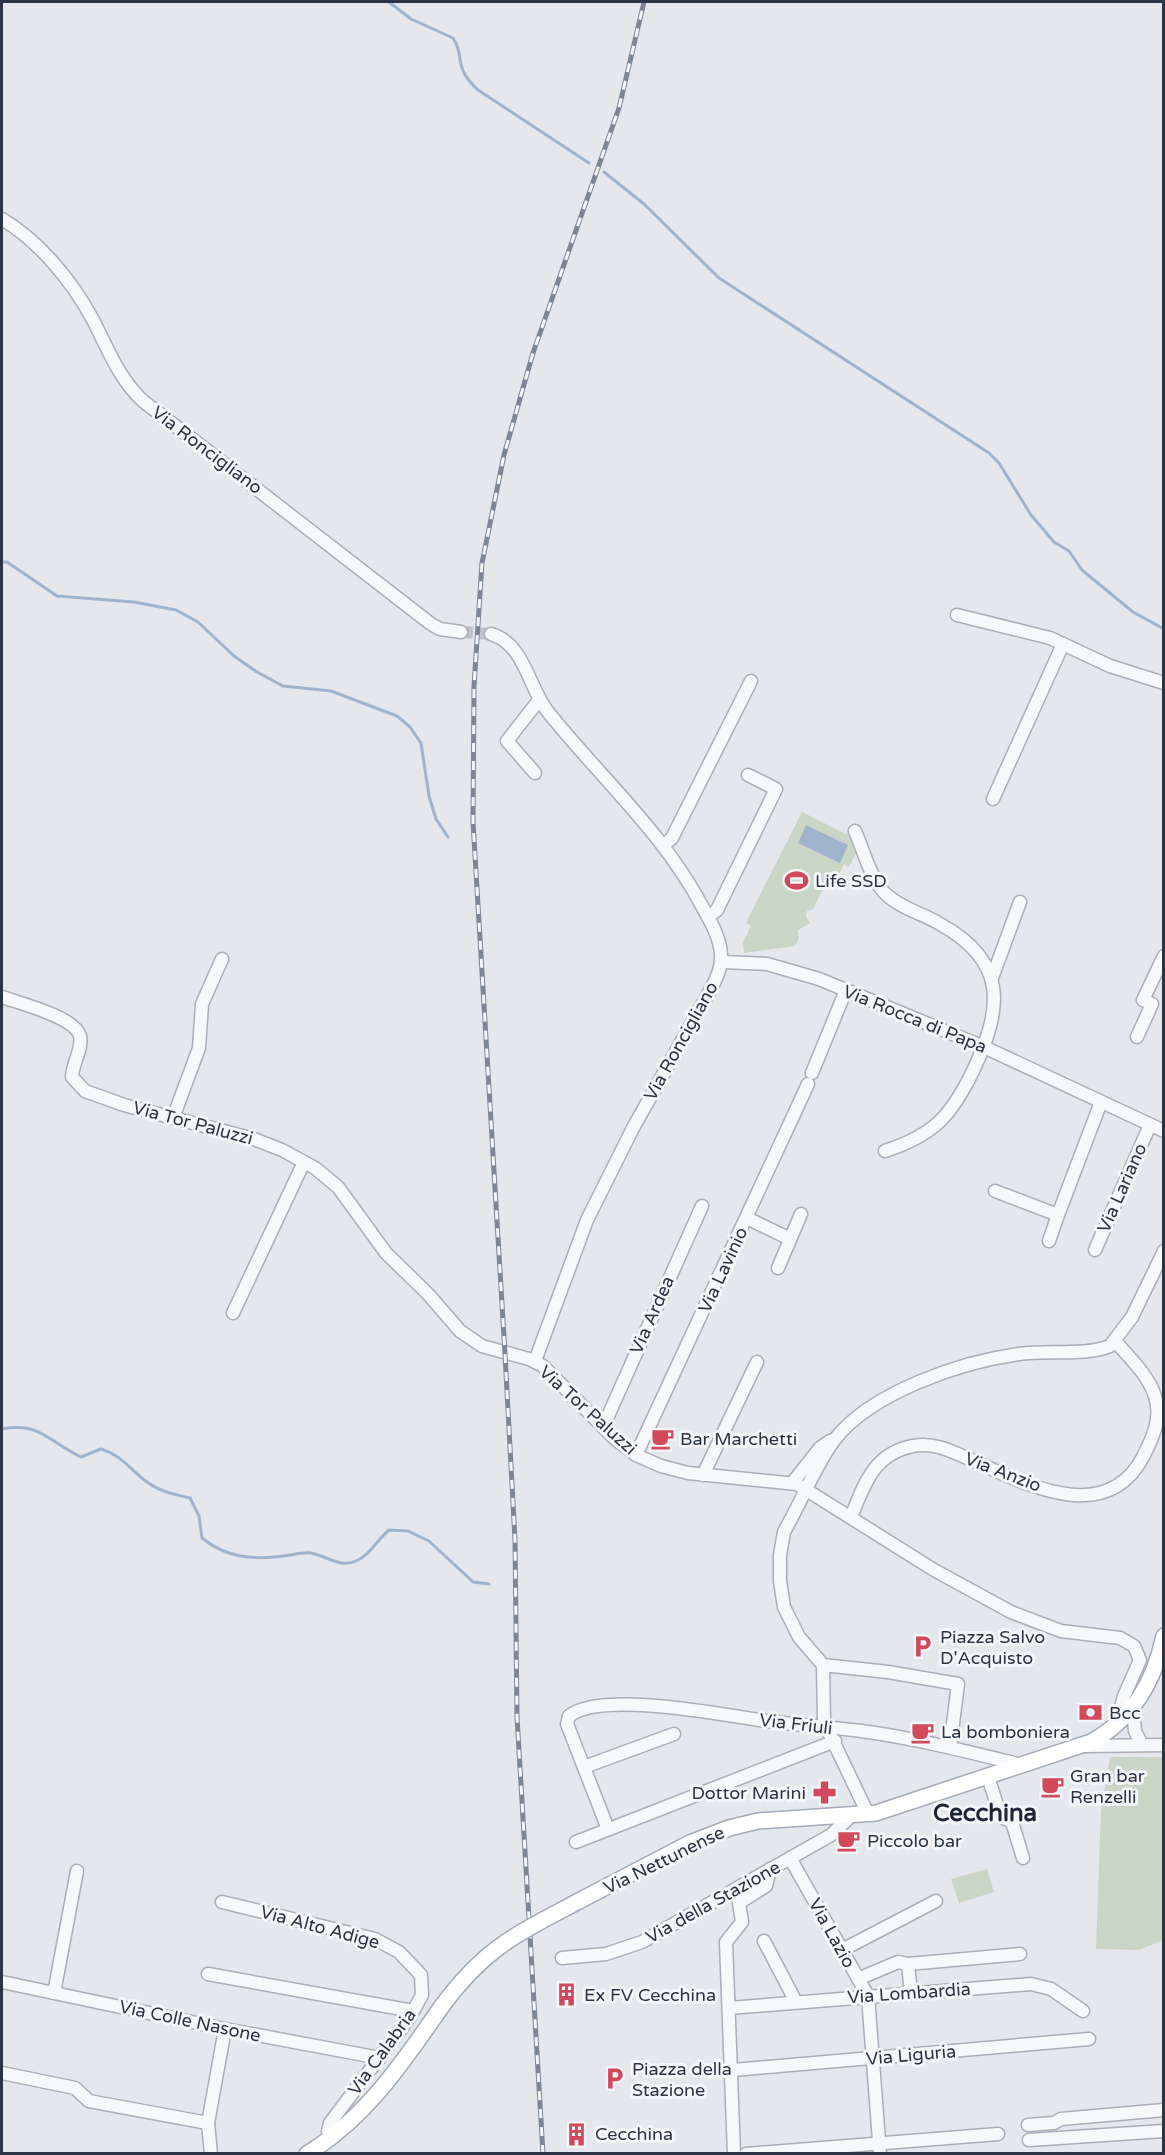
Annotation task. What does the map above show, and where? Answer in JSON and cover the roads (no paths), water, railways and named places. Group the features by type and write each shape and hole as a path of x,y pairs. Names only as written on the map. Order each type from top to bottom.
{"main road":[{"name":"Via Nettunense","path":"307,2154 331,2138 375,2098 470,1970 496,1947 690,1843 729,1828 758,1821 868,1814 1081,1746 1116,1727 1133,1709 1151,1676 1164,1636"}],"street":[{"name":"Via Roncigliano","path":"2,219 34,244 71,286 93,320 117,368 143,401 430,624 440,629 461,632"},
{"path":"957,615 1063,644 1110,666 1164,683"},
{"name":"Via Roncigliano","path":"491,634 504,640 518,655 539,700 664,845 708,917 719,941 722,962 711,989 639,1118 587,1220 535,1361"},
{"path":"993,800 1063,644"},
{"path":"664,845 672,838 751,681"},
{"path":"535,773 507,741 539,700"},
{"path":"708,917 717,910 776,789 748,775"},
{"path":"855,831 884,893 958,935 979,956 992,978 996,1003 984,1047 947,1116 924,1136 885,1151"},
{"path":"992,978 1020,902"},
{"path":"1137,1037 1152,1004 1143,1000 1164,956"},
{"path":"173,1118 200,1048 202,1004 222,959"},
{"name":"Via Rocca di Papa","path":"722,962 780,967 846,990 984,1047 1164,1131"},
{"name":"Via Lavinio","path":"636,1455 810,1079 846,990"},
{"name":"Via Tor Paluzzi","path":"2,997 59,1018 74,1027 80,1039 72,1075 83,1090 262,1142 304,1162 338,1187 386,1253 428,1294 460,1331 487,1348 535,1361 571,1392 636,1455 673,1470 703,1475 793,1482 941,1574 1011,1612 1061,1630 1124,1639 1137,1649 1140,1660 1124,1696 1116,1727"},
{"path":"1049,1241 1101,1102"},
{"name":"Via Lariano","path":"1095,1250 1150,1125"},
{"path":"233,1313 304,1162"},
{"path":"995,1191 1058,1215"},
{"name":"Via Ardea","path":"604,1425 702,1206"},
{"path":"778,1268 801,1214"},
{"path":"747,1218 790,1239"},
{"path":"793,1482 820,1448 882,1400 944,1374 1011,1355 1105,1348 1115,1341 1132,1317 1164,1251"},
{"name":"Via Anzio","path":"851,1517 868,1475 878,1463 898,1450 920,1445 947,1449 1010,1476 1065,1494 1081,1497 1098,1495 1114,1487 1135,1469 1160,1425 1157,1404 1150,1385 1115,1341"},
{"path":"703,1475 757,1362"},
{"path":"840,1433 807,1489 782,1540 780,1581 784,1606 803,1643 823,1665 888,1672 958,1684 950,1747"},
{"path":"823,1665 822,1709 827,1729 835,1741 868,1814"},
{"name":"Via Friuli","path":"584,1767 567,1724 569,1716 580,1710 633,1704 827,1729 861,1731 950,1747 1023,1766"},
{"path":"1133,1709 1135,1731 1142,1745"},
{"path":"811,1727 819,1749"},
{"path":"608,1829 584,1767 674,1734"},
{"path":"576,1842 835,1741"},
{"path":"1081,1746 1164,1745"},
{"path":"988,1777 1000,1817 1012,1822 1023,1858"},
{"name":"Via della Stazione","path":"562,1958 606,1954 634,1945 835,1832 851,1816"},
{"name":"Via Lazio","path":"790,1858 868,1996 880,2148"},
{"path":"734,2154 733,2070 726,1942 742,1922 739,1903 766,1886 770,1869"},
{"path":"54,1993 77,1871"},
{"path":"842,1950 936,1901"},
{"name":"Via Alto Adige","path":"222,1902 375,1939 392,1947 412,1964"},
{"path":"764,1941 796,2002"},
{"path":"858,1979 898,1962 908,1964 1020,1954"},
{"name":"Via Calabria","path":"331,2138 328,2131 330,2123 380,2058 422,1995 421,1975 412,1964"},
{"path":"908,1964 911,1993"},
{"path":"208,1974 413,2011"},
{"name":"Via Colle Nasone","path":"2,1982 225,2029 380,2058"},
{"name":"Via Lombardia","path":"729,2008 1035,1984 1054,1991 1083,2011"},
{"path":"211,2154 208,2123 225,2029"},
{"name":"Via Liguria","path":"733,2070 1089,2039"},
{"path":"2,2073 75,2088 89,2101 208,2123"},
{"path":"1028,2125 1054,2123 1061,2119 1164,2110"},
{"path":"1029,2140 1164,2131"},
{"path":"746,2154 880,2148 999,2134"}],"water":[{"path":"806,825 848,845 840,863 798,843"}],"waterway":[{"path":"389,2 411,19 453,38 465,75 478,90 589,163"},
{"path":"604,172 644,204 719,278 989,453 999,463 1031,515 1054,542 1069,551 1082,570 1133,612 1164,629"},
{"path":"2,562 7,562 57,596 134,602 176,610 198,622 234,656 283,686 331,691 397,716 410,727 421,743 429,796 436,819 448,837"},
{"path":"2,1429 26,1428 35,1431 81,1457 101,1449 114,1455 154,1486 165,1492 190,1498 199,1516 202,1538 231,1554 262,1558 311,1553 350,1563 365,1555 389,1530 408,1531 429,1541 473,1582 489,1584"}],"tunnel":[{"path":"461,632 491,634"}],"railway":[{"path":"543,2154 517,1717 515,1540 473,822 474,686 482,563 504,455 533,353 619,108 644,2"}],"place":[{"name":"Life SSD","path":"797,881"},
{"name":"Bar Marchetti","path":"662,1439"},
{"name":"Piazza Salvo D'Acquisto","path":"922,1647"},
{"name":"Bcc","path":"1091,1713"},
{"name":"La bomboniera","path":"923,1732"},
{"name":"Gran bar Renzelli","path":"1052,1786"},
{"name":"Dottor Marini","path":"824,1793"},
{"name":"Piccolo bar","path":"849,1841"},
{"name":"Ex FV Cecchina","path":"566,1995"},
{"name":"Piazza della Stazione","path":"614,2079"},
{"name":"Cecchina","path":"577,2134"}],"district":[{"name":"Cecchina","path":"985,1813"}]}
